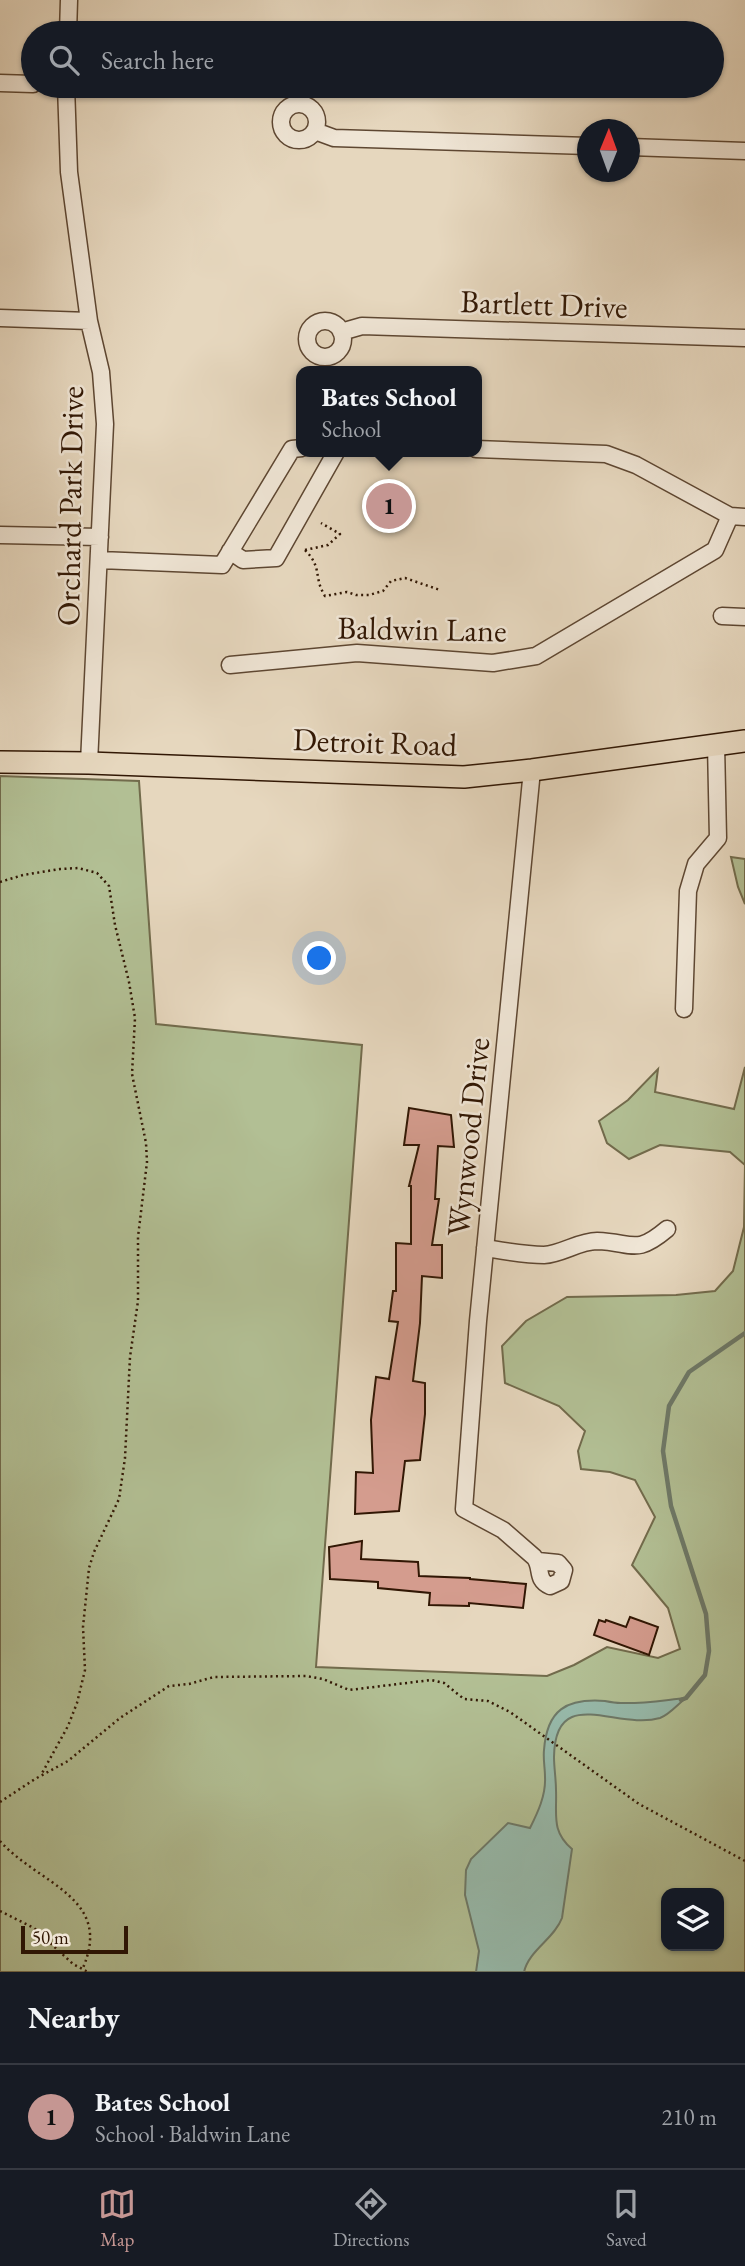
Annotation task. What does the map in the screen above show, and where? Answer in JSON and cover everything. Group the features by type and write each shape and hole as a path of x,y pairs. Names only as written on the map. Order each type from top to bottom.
{"main road":[{"name":"Detroit Road","path":"0,762 89,762 464,777 745,741"}],"street":[{"path":"68,21 69,0"},
{"path":"0,83 21,84"},
{"name":"Orchard Park Drive","path":"66,98 69,172 89,321 101,372 106,424 89,762"},
{"path":"315,131 334,138 577,146"},
{"path":"640,147 745,151"},
{"path":"0,318 89,321"},
{"name":"Bartlett Drive","path":"341,332 362,326 745,338"},
{"path":"100,560 222,565 292,449 296,449"},
{"name":"Baldwin Lane","path":"230,665 357,653 493,663 536,656 715,550 738,516 646,469 606,453 482,449"},
{"path":"230,551 243,560 276,558 333,457"},
{"path":"0,535 100,537"},
{"path":"722,616 745,617"},
{"path":"684,1009 688,891 696,864 718,838 716,744"},
{"name":"Wynwood Drive","path":"532,770 485,1248 464,1509 503,1530 538,1561"},
{"path":"485,1248 546,1255 574,1245 597,1241 629,1247 651,1242 667,1228"}],"path":[{"path":"321,523 340,534 328,545 305,550 318,568 317,584 325,596 346,592 369,595 383,591 391,581 405,578 440,590"},
{"path":"0,882 47,870 78,868 97,873 109,886 135,1018 132,1074 146,1143 147,1162 138,1237 138,1301 119,1499 94,1552 89,1569 83,1627 85,1670 80,1692 68,1726 41,1775"},
{"path":"0,1802 75,1756 111,1725 169,1686 190,1684 208,1677 312,1676 349,1690 431,1679 444,1683 464,1699 494,1704 526,1723 652,1811 745,1861"},
{"path":"0,1841 68,1895 85,1914 91,1930 91,1940 82,1970"},
{"path":"0,1911 34,1928 65,1958 88,1972"}],"shaded area":[{"path":"0,776 139,781 156,1024 362,1045 316,1667 547,1676 607,1647 658,1658 680,1649 668,1608 632,1565 655,1517 635,1480 610,1472 581,1469 578,1451 585,1431 559,1406 505,1383 502,1346 526,1321 567,1297 676,1295 715,1291 733,1271 744,1227 745,1165 745,1972 0,1972"},
{"path":"731,857 745,859 745,904 738,887"},
{"path":"745,1067 745,1165 730,1152 660,1145 629,1159 607,1143 599,1121 628,1100 658,1069 655,1092 734,1109"},
{"path":"686,1698 660,1718 643,1720 591,1715 577,1716 565,1722 557,1735 554,1757 556,1822 561,1836 572,1849 562,1918 531,1957 524,1972 476,1972 479,1951 465,1895 466,1870 471,1859 508,1823 530,1828 543,1797 546,1736 554,1716 561,1709 579,1702 637,1703"}],"building":[{"path":"409,1108 451,1115 454,1147 438,1146 435,1199 439,1199 432,1245 442,1245 442,1278 422,1276 413,1381 425,1383 420,1460 405,1461 399,1511 355,1514 356,1472 373,1473 371,1420 376,1377 389,1379 398,1322 389,1321 393,1291 396,1291 396,1243 411,1244 409,1186 419,1145 404,1145"},
{"path":"362,1541 361,1559 418,1562 419,1576 526,1584 523,1608 469,1603 469,1606 429,1605 430,1593 378,1588 378,1582 330,1579 329,1547"},
{"path":"630,1617 658,1627 649,1655 594,1635 599,1620 626,1627"}],"waterway":[{"path":"681,1700 686,1698 705,1675 709,1651 706,1614 671,1506 663,1451 669,1406 689,1372 745,1333"}],"place":[{"name":"Bates School","path":"389,506"}]}
